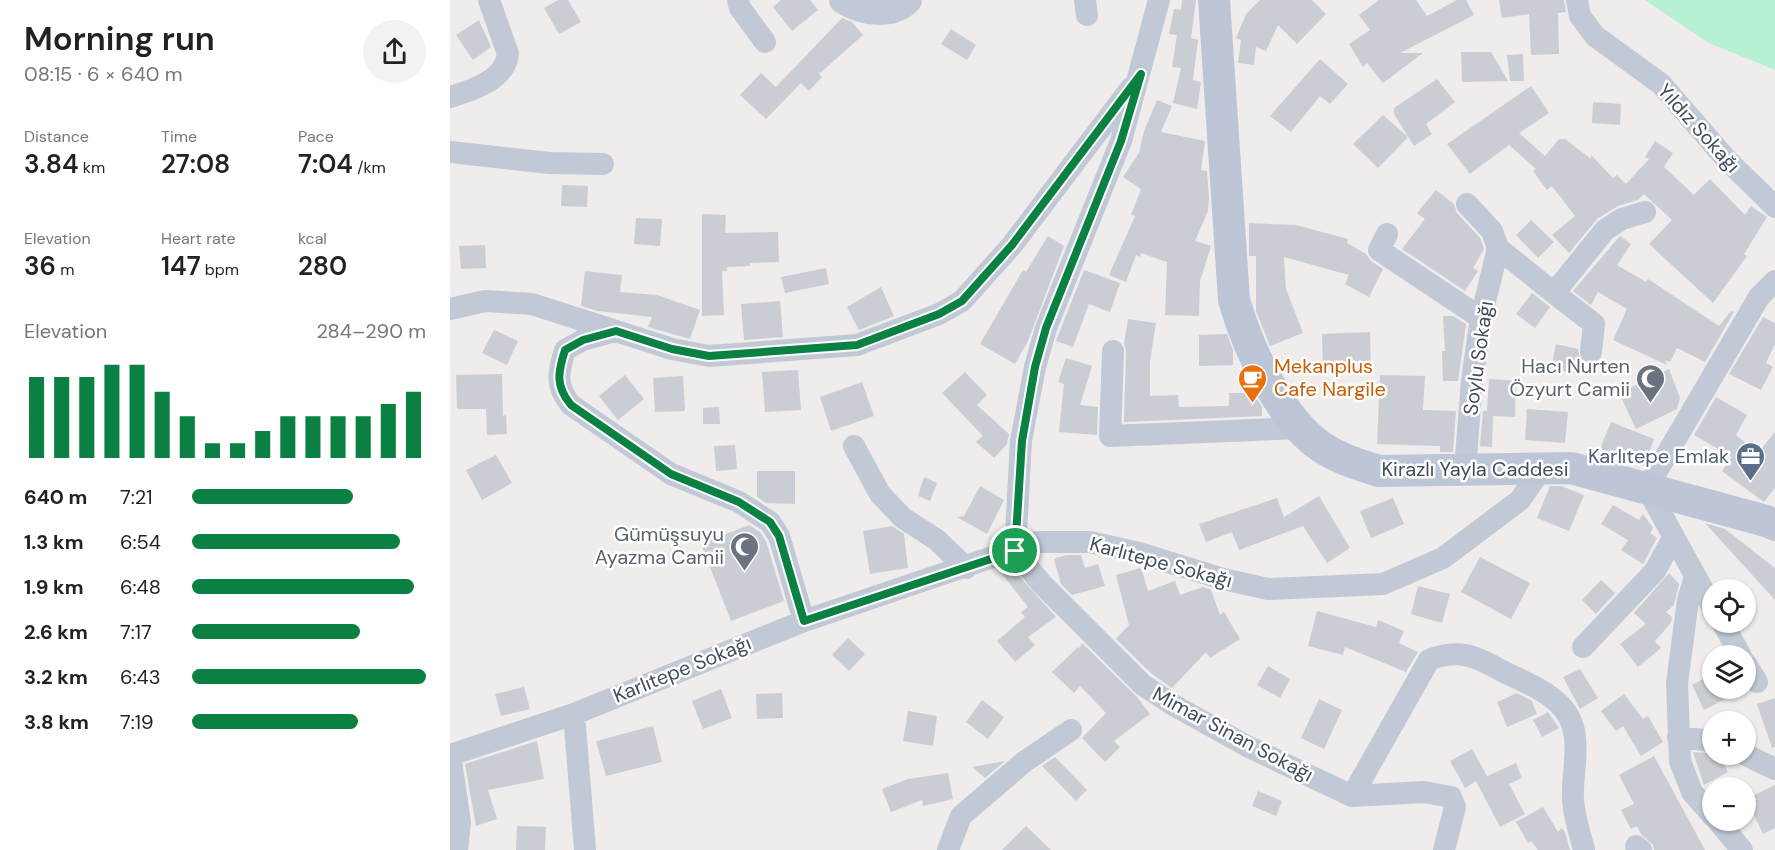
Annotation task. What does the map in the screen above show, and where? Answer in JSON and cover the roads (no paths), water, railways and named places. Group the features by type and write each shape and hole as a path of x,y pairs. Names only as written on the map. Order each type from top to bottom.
{"main road":[{"name":"Kirazlı Yayla Caddesi","path":"1215,0 1234,300 1244,334 1299,428 1323,448 1351,463 1379,471 1572,468 1772,518"}],"street":[{"path":"450,97 501,74 507,63 508,54 489,0"},
{"path":"738,0 740,8 765,42"},
{"path":"843,0 854,7 880,11 893,10 908,0"},
{"path":"1015,551 1022,441 1035,367 1046,328 1121,141 1141,74 1159,0"},
{"name":"Yıldız Sokağı","path":"1577,0 1580,16 1595,36 1662,84 1727,160 1775,207"},
{"path":"450,309 485,301 532,304 681,352 709,356 857,345 939,314 962,301 1012,245 1141,74"},
{"path":"450,152 550,163 603,164"},
{"path":"1467,204 1492,231 1498,248 1594,324 1591,352"},
{"path":"1554,293 1605,230 1622,219 1645,212"},
{"path":"1387,234 1379,250 1481,318"},
{"name":"Soylu Sokağı","path":"1465,470 1472,380 1481,318 1498,248"},
{"path":"1702,589 1647,488 1759,297 1775,281"},
{"path":"616,331 583,340 565,350 558,383 562,395 571,405 671,474 739,502 770,522 779,536 804,621"},
{"path":"1113,351 1110,436 1299,428"},
{"path":"854,446 880,494 895,510 937,540 966,568"},
{"name":"Karlıtepe Sokağı","path":"450,755 574,714 804,621 966,568 1037,542 1090,542 1139,553 1223,579 1268,589 1383,584 1443,558 1520,500 1543,467"},
{"path":"1583,647 1655,571 1673,538"},
{"name":"Mimar Sinan Sokağı","path":"1015,551 1041,583 1143,685 1247,746 1352,796 1424,792 1451,797 1455,807 1444,850"},
{"path":"1695,577 1688,600 1677,683 1678,737 1680,761 1692,792 1702,803"},
{"path":"1352,796 1429,660 1448,652 1480,659 1544,693 1560,704 1567,715 1577,740 1573,800 1584,850"},
{"path":"574,714 585,850"},
{"path":"948,850 961,816 1024,762 1071,730"},
{"path":"1678,737 1702,740"},
{"path":"450,755 460,822 457,850"},
{"path":"1756,760 1775,769"},
{"path":"1727,831 1742,850"}],"place":[{"name":"Mekanplus Cafe Nargile","path":"1253,404"},
{"name":"Hacı Nurten Özyurt Camii","path":"1651,404"},
{"name":"Karlıtepe Emlak","path":"1750,482"},
{"name":"Gümüşsuyu Ayazma Camii","path":"745,572"}]}
